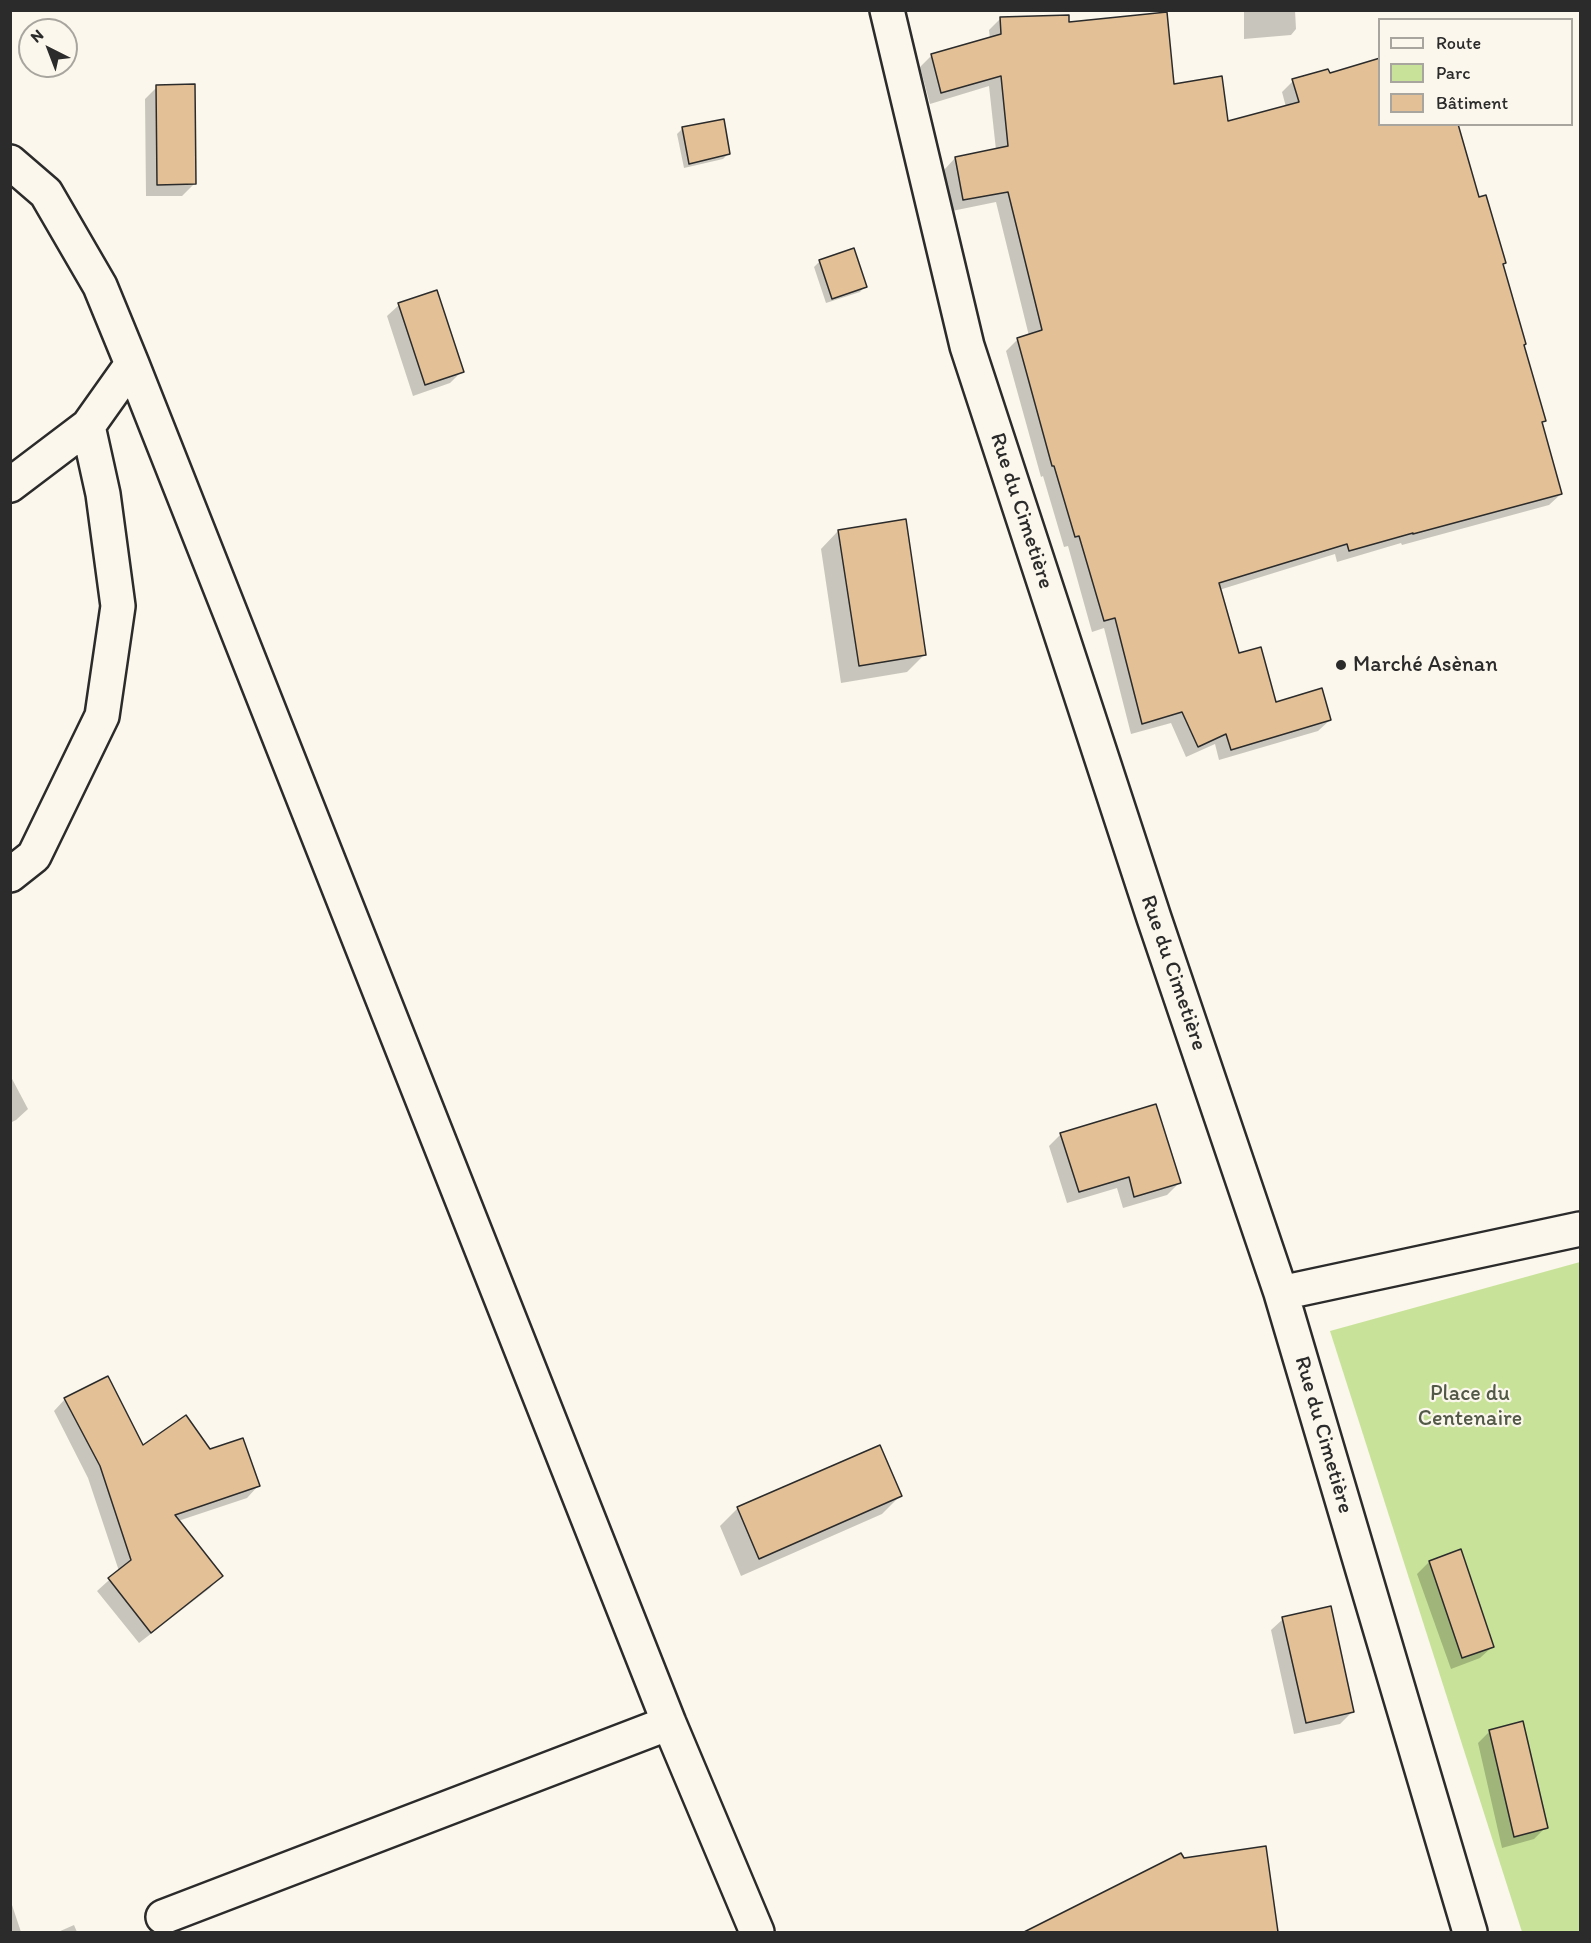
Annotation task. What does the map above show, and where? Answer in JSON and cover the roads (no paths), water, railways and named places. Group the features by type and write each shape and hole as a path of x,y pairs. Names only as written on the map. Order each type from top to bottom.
{"street":[{"name":"Rue du Cimetière","path":"887,10 967,346 1154,918 1281,1293 1470,1932"},
{"path":"10,162 46,193 100,286 669,1723 757,1932"},
{"path":"10,485 88,426 132,364"},
{"path":"10,875 34,856 102,716 118,606 103,494 88,426"},
{"path":"1281,1293 1581,1229"},
{"path":"163,1917 669,1723"}],"place":[{"name":"Marché Asènan","path":"1341,665"}],"park label":[{"name":"Place du Centenaire","path":"1470,1406"}]}
